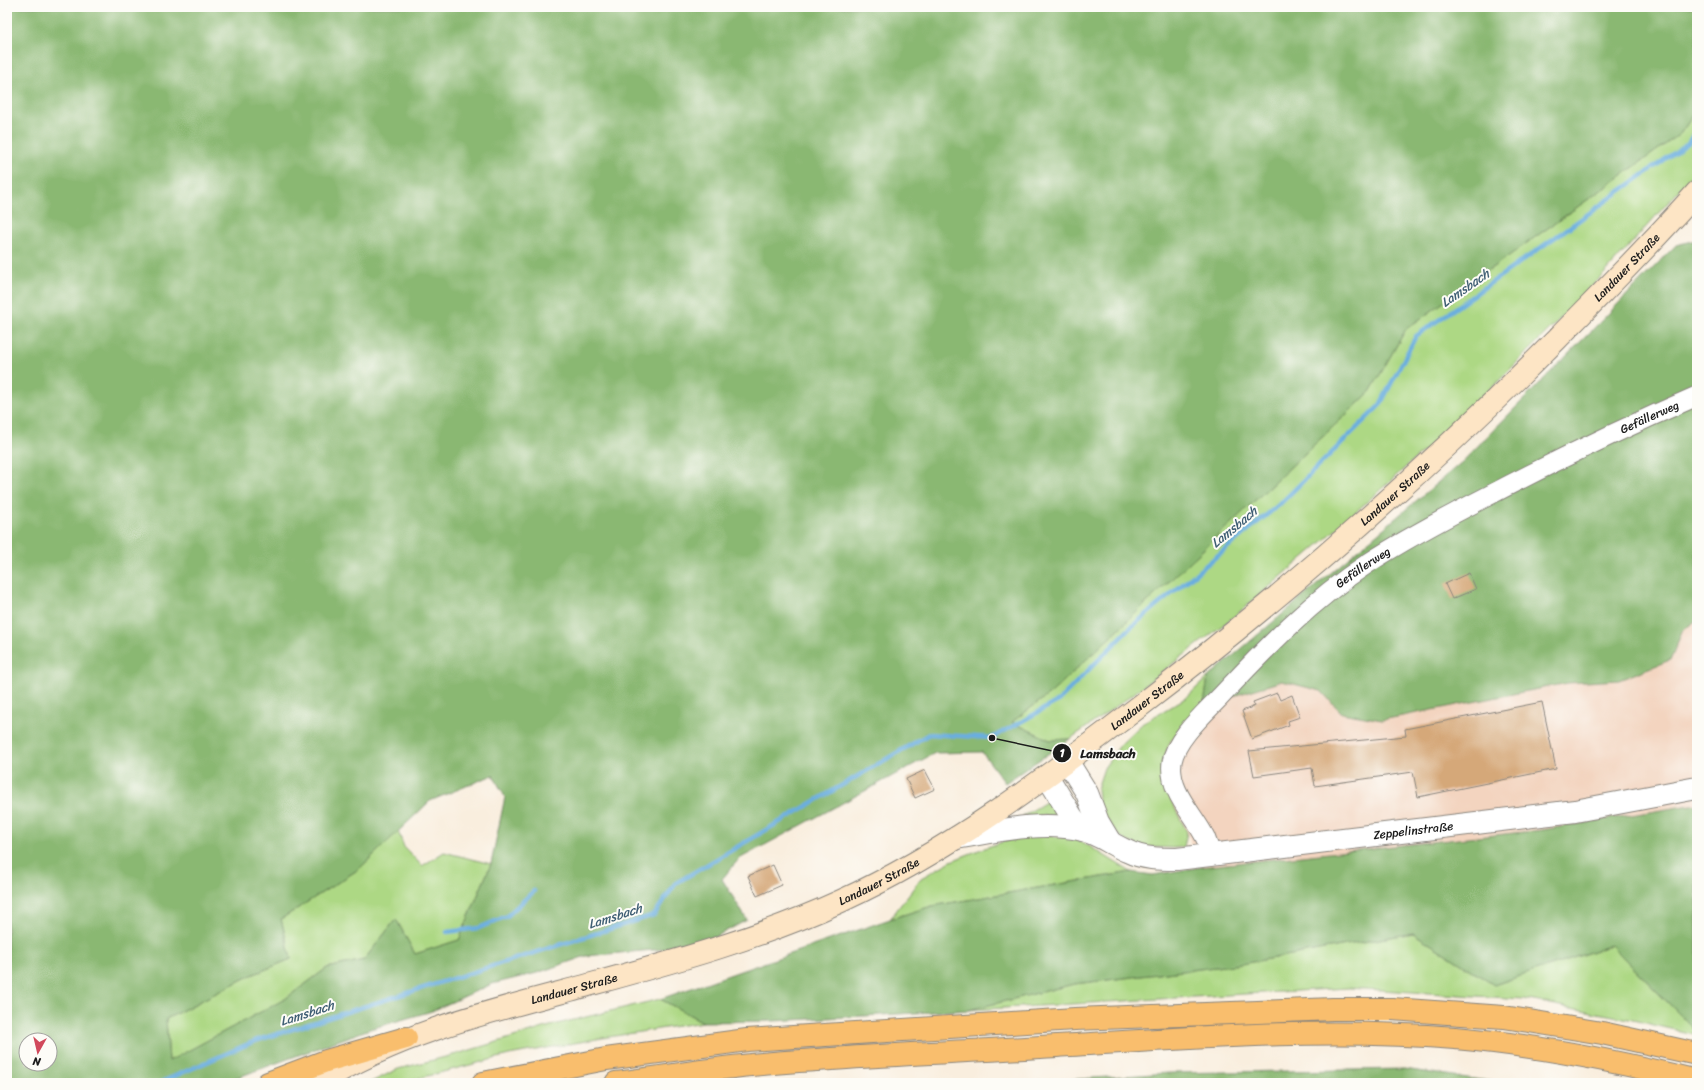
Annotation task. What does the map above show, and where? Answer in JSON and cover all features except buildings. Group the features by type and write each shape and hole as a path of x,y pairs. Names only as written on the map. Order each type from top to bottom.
{"highway":[{"path":"483,1083 606,1059 747,1040 1075,1019 1334,1009 1392,1009 1504,1017 1602,1033 1697,1054"},
{"path":"616,1083 760,1064 1195,1038 1332,1034 1397,1035 1454,1038 1504,1043 1597,1058 1697,1080"},
{"path":"268,1083 326,1061 406,1038"}],"main road":[{"name":"Landauer Straße","path":"319,1083 365,1057 406,1038 452,1022 654,968 730,944 787,923 862,891 921,860 956,838 1047,776 1212,651 1386,503 1456,438 1536,360 1658,236 1697,192"}],"street":[{"name":"Gefällerweg","path":"1211,854 1204,835 1185,807 1177,790 1172,773 1172,761 1175,751 1186,735 1201,718 1283,632 1320,600 1366,564 1431,526 1572,454 1697,396"},
{"path":"1067,761 1087,793 1098,822 1120,847"},
{"path":"1047,776 1072,817 1083,830"},
{"name":"Zeppelinstraße","path":"1083,830 1120,847 1153,859 1177,859 1576,811 1697,788"},
{"path":"956,838 1005,829 1048,826 1083,830"}],"shaded area":[{"path":"1697,620 1697,804 1542,830 1200,867 1187,832 1171,800 1162,763 1170,742 1204,705 1282,681 1321,691 1342,713 1568,683 1619,680 1670,660 1683,630"}],"green space":[{"path":"7,7 1697,7 1697,110 1680,134 1406,329 1370,392 1051,693 1012,722 1050,740 1070,739 1005,783 982,752 935,753 739,859 722,879 747,920 715,937 676,948 586,956 537,973 492,984 432,1011 370,1029 222,1083 7,1083","holes":["493,775 505,797 491,864 459,940 415,954 396,919 364,960 327,968 285,999 169,1061 166,1019 247,977 291,959 281,919 359,869 430,801"]},
{"path":"1697,110 1697,170 1604,274 1472,408 1323,541 1236,615 1128,698 1070,739 1050,740 1011,722 1051,693 1370,392 1406,329 1680,134"},
{"path":"1697,240 1697,620 1683,630 1670,660 1619,680 1568,683 1382,720 1342,713 1321,691 1282,681 1204,705 1208,677 1462,462 1676,245"},
{"path":"1208,677 1204,705 1170,742 1162,763 1171,800 1187,832 1184,847 1147,847 1128,842 1119,836 1099,809 1097,789 1104,768 1121,744 1143,723 1187,697"},
{"path":"1051,799 1061,815 1023,816"},
{"path":"1697,804 1697,1032 1611,945 1494,985 1413,933 1241,964 1074,984 969,1010 773,1021 703,1022 660,999 890,919 932,906 1131,872 1153,875 1200,867 1542,830"},
{"path":"398,831 404,847 422,866 444,852 491,864 459,940 415,954 396,919 364,960 327,968 285,999 169,1061 166,1019 247,977 291,959 281,919 359,869"},
{"path":"1038,835 1076,838 1131,872 932,906 890,919 921,878 951,861 979,850 1005,841"},
{"path":"1413,933 1494,985 1611,945 1697,1032 1697,1035 1624,1018 1523,999 1349,988 969,1010 1074,984 1241,964"},
{"path":"660,999 703,1022 509,1055 400,1083 369,1083 398,1069 457,1054 557,1024"},
{"path":"1404,1069 1503,1083 1015,1083 1169,1073"}],"waterway":[{"name":"Lamsbach","path":"159,1083 255,1041 654,915 676,883 929,734 992,738 1058,701 1130,628 1281,503 1380,405 1416,336 1688,143 1697,129"},
{"path":"447,932 479,928 507,916 534,891"}],"place":[{"name":"Lamsbach","path":"992,738"}]}
